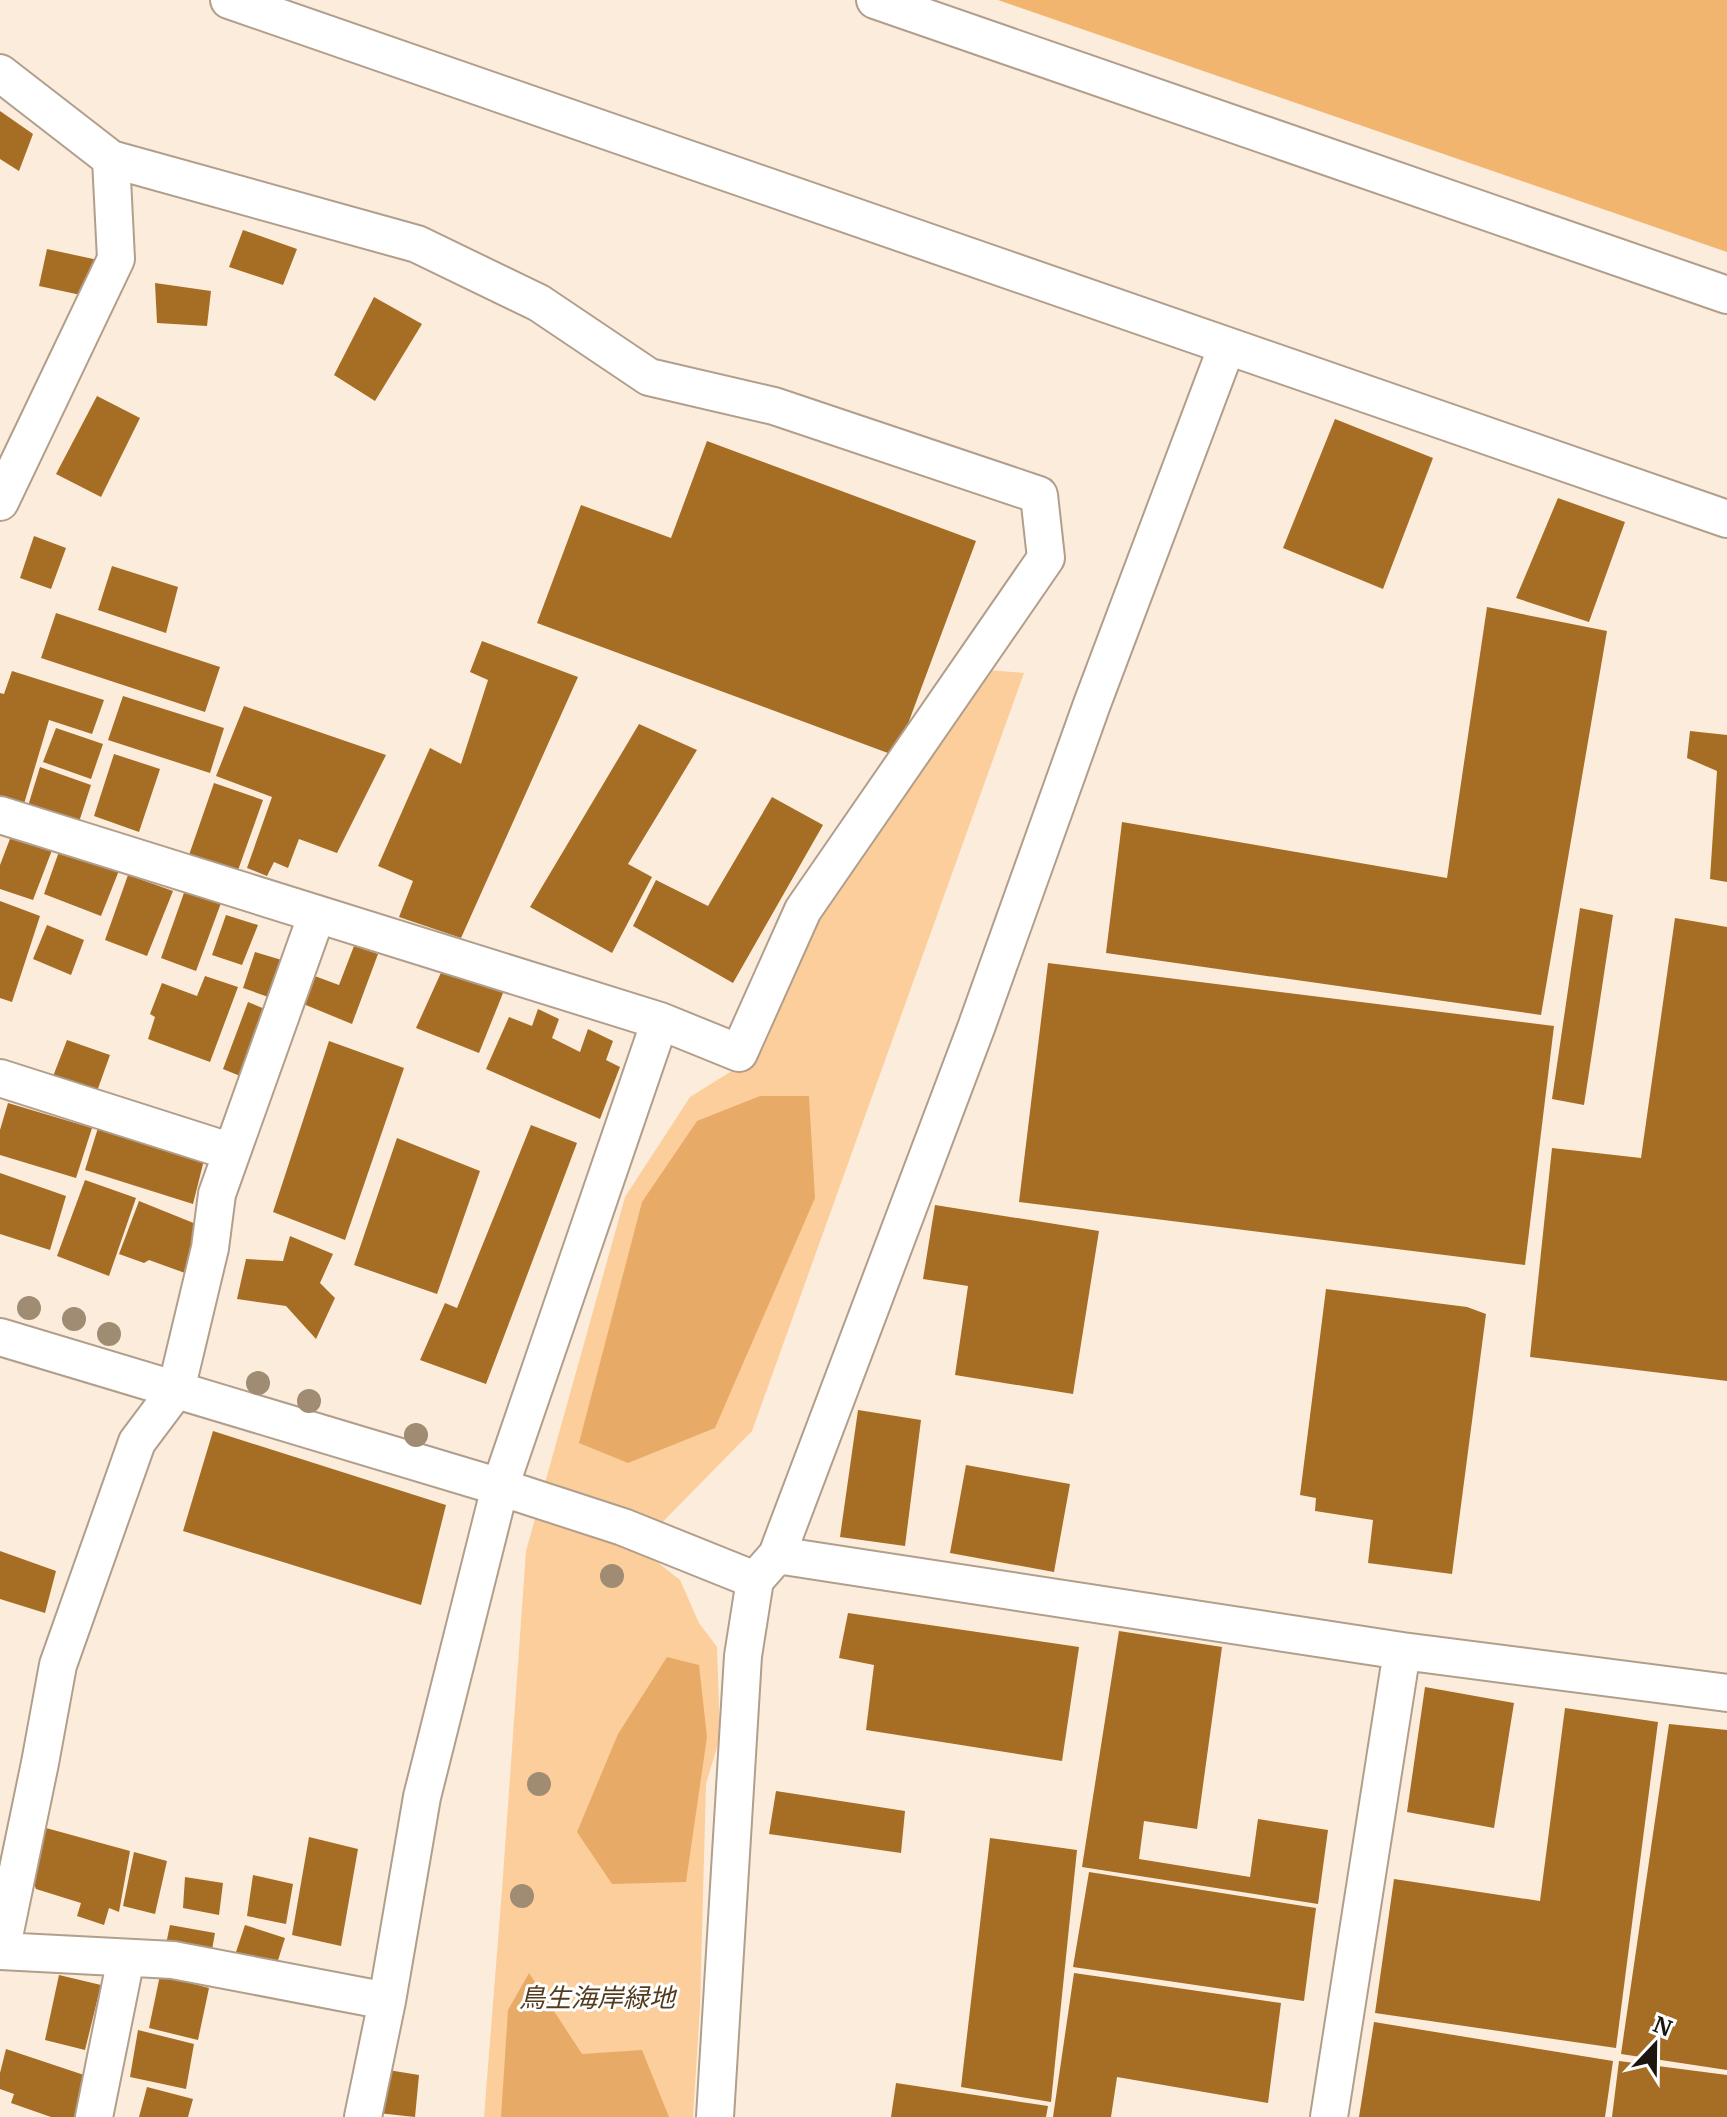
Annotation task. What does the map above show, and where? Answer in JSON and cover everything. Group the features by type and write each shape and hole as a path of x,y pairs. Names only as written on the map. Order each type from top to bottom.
{"street":[{"path":"229,0 1727,519"},
{"path":"875,0 1727,295"},
{"path":"0,73 111,159 417,244 539,303 649,377 774,406 1039,495 1046,558 803,910 739,1053 660,1021 0,815"},
{"path":"0,502 116,259 111,159"},
{"path":"715,2117 743,1656 766,1568 976,1028 1092,704 1227,346"},
{"path":"317,914 217,1194 210,1248 176,1390 137,1442 58,1665 0,1951 173,1960 387,2001"},
{"path":"363,2117 387,2001 422,1797 500,1487 660,1021"},
{"path":"0,1078 232,1152"},
{"path":"0,1337 766,1568 1727,1693"},
{"path":"1329,2117 1402,1651"},
{"path":"94,2117 126,1958"}],"green space":[{"name":"鳥生海岸緑地","path":"977,669 1024,673 752,1431 635,1550 680,1580 699,1623 717,1647 720,1737 706,1784 700,2007 693,2117 484,2117 526,1551 625,1197 690,1097 751,1059 814,907"}],"shaded area":[{"path":"998,0 1727,0 1727,252"},
{"path":"760,1096 809,1096 815,1198 715,1428 628,1463 579,1443 642,1202 697,1121"},
{"path":"667,1657 699,1665 707,1737 686,1882 612,1884 577,1832 618,1734"},
{"path":"529,1973 582,2054 642,2050 669,2117 501,2117 508,2010"}],"building":[{"path":"0,111 33,134 19,171 0,159"},
{"path":"243,230 297,249 283,285 229,267"},
{"path":"47,249 98,260 90,297 39,286"},
{"path":"155,283 211,291 207,326 157,323"},
{"path":"374,297 422,324 375,401 334,375"},
{"path":"97,396 140,418 101,497 56,474"},
{"path":"1335,419 1433,458 1383,589 1283,548"},
{"path":"707,441 976,541 896,756 537,623 581,505 671,538"},
{"path":"1558,498 1625,522 1589,622 1516,598"},
{"path":"34,536 66,548 51,589 20,578"},
{"path":"112,566 178,587 166,633 98,610"},
{"path":"1487,607 1607,631 1541,1015 1106,953 1122,822 1447,878"},
{"path":"56,613 220,667 205,712 41,658"},
{"path":"482,641 578,677 461,938 399,917 413,881 378,866 430,748 461,764 488,680 470,672"},
{"path":"12,671 104,700 92,734 49,720 24,804 0,796 0,693 4,694"},
{"path":"123,696 224,728 210,773 108,740"},
{"path":"244,706 386,755 337,853 299,839 288,868 274,862 267,876 247,868 272,797 216,776"},
{"path":"639,724 697,750 628,864 652,877 612,953 530,907"},
{"path":"56,728 103,744 91,779 43,762"},
{"path":"1690,731 1727,735 1727,882 1710,879 1717,771 1687,758"},
{"path":"114,754 160,769 139,832 94,816"},
{"path":"40,767 91,785 78,825 28,806"},
{"path":"214,783 263,800 237,873 189,855"},
{"path":"772,797 823,825 733,983 633,926 656,880 708,906"},
{"path":"13,831 54,845 33,900 0,889 0,865"},
{"path":"61,846 120,868 101,916 44,894"},
{"path":"128,875 173,891 147,956 105,940"},
{"path":"185,890 221,903 196,971 161,958"},
{"path":"0,901 40,916 12,1002 0,998"},
{"path":"1580,908 1613,915 1584,1105 1552,1099"},
{"path":"226,915 258,925 242,965 212,955"},
{"path":"1675,918 1727,927 1727,1381 1530,1357 1552,1148 1641,1158"},
{"path":"47,925 84,940 71,975 33,959"},
{"path":"354,946 378,954 352,1024 301,1003 312,975 339,985"},
{"path":"255,952 285,961 274,999 243,988"},
{"path":"1048,963 1554,1026 1525,1265 1019,1202"},
{"path":"444,966 505,988 479,1053 416,1028"},
{"path":"205,976 238,987 210,1062 148,1039 155,1017 150,1014 162,983 197,996"},
{"path":"248,1002 272,1012 245,1078 223,1069"},
{"path":"538,1009 559,1019 552,1038 580,1052 588,1029 613,1041 606,1060 620,1067 600,1119 486,1069 509,1017 532,1026"},
{"path":"67,1040 110,1055 96,1094 52,1079"},
{"path":"329,1041 404,1068 345,1240 273,1212"},
{"path":"8,1103 92,1128 76,1178 0,1155 0,1130"},
{"path":"101,1118 206,1152 193,1204 85,1170"},
{"path":"531,1125 577,1143 486,1384 420,1360 445,1303 457,1308"},
{"path":"397,1138 480,1171 437,1294 354,1265"},
{"path":"0,1173 66,1196 50,1250 0,1234"},
{"path":"85,1180 136,1198 109,1276 57,1256"},
{"path":"139,1201 201,1226 185,1273 149,1260 144,1263 119,1254"},
{"path":"935,1205 1099,1231 1073,1394 955,1375 968,1286 923,1279"},
{"path":"290,1236 333,1254 320,1283 335,1298 316,1339 286,1306 237,1299 246,1259 283,1261"},
{"path":"1326,1289 1467,1307 1486,1314 1452,1574 1368,1563 1373,1520 1315,1511 1316,1498 1300,1495"},
{"path":"858,1410 921,1420 905,1546 840,1537"},
{"path":"213,1431 446,1505 421,1605 183,1531"},
{"path":"966,1465 1070,1484 1054,1572 950,1553"},
{"path":"0,1551 56,1571 45,1613 0,1599"},
{"path":"848,1613 1079,1647 1062,1761 866,1730 874,1665 839,1658"},
{"path":"1119,1631 1222,1647 1197,1829 1144,1821 1139,1859 1250,1877 1258,1819 1328,1830 1318,1904 1082,1867"},
{"path":"1425,1687 1514,1703 1494,1828 1407,1812"},
{"path":"1565,1708 1658,1722 1616,2048 1375,2013 1394,1879 1540,1901"},
{"path":"1669,1724 1727,1730 1727,2070 1621,2054"},
{"path":"776,1791 905,1811 901,1853 769,1834"},
{"path":"46,1828 130,1851 119,1912 109,1908 104,1925 77,1916 81,1903 36,1889 31,1876"},
{"path":"309,1837 358,1849 341,1946 292,1935"},
{"path":"990,1838 1077,1850 1051,2102 961,2087"},
{"path":"134,1852 167,1861 155,1914 123,1906"},
{"path":"1089,1872 1316,1908 1304,2001 1073,1967"},
{"path":"253,1875 293,1884 286,1924 247,1916"},
{"path":"185,1877 223,1883 219,1915 183,1908"},
{"path":"170,1925 215,1933 210,1961 164,1954"},
{"path":"245,1925 285,1938 275,1970 234,1958"},
{"path":"1074,1973 1281,2003 1268,2103 1117,2077 1111,2117 1053,2117"},
{"path":"59,1975 101,1985 85,2050 45,2040"},
{"path":"160,1975 209,1988 198,2040 149,2028"},
{"path":"1374,2022 1613,2061 1605,2117 1359,2117"},
{"path":"138,2030 194,2044 186,2089 130,2077"},
{"path":"6,2049 87,2076 75,2117 51,2117 11,2103 14,2094 0,2089"},
{"path":"1619,2061 1727,2075 1727,2117 1612,2117"},
{"path":"382,2069 419,2075 415,2117 378,2113"},
{"path":"896,2083 1048,2106 1046,2117 891,2117"},
{"path":"147,2087 193,2099 188,2117 139,2117"}]}
